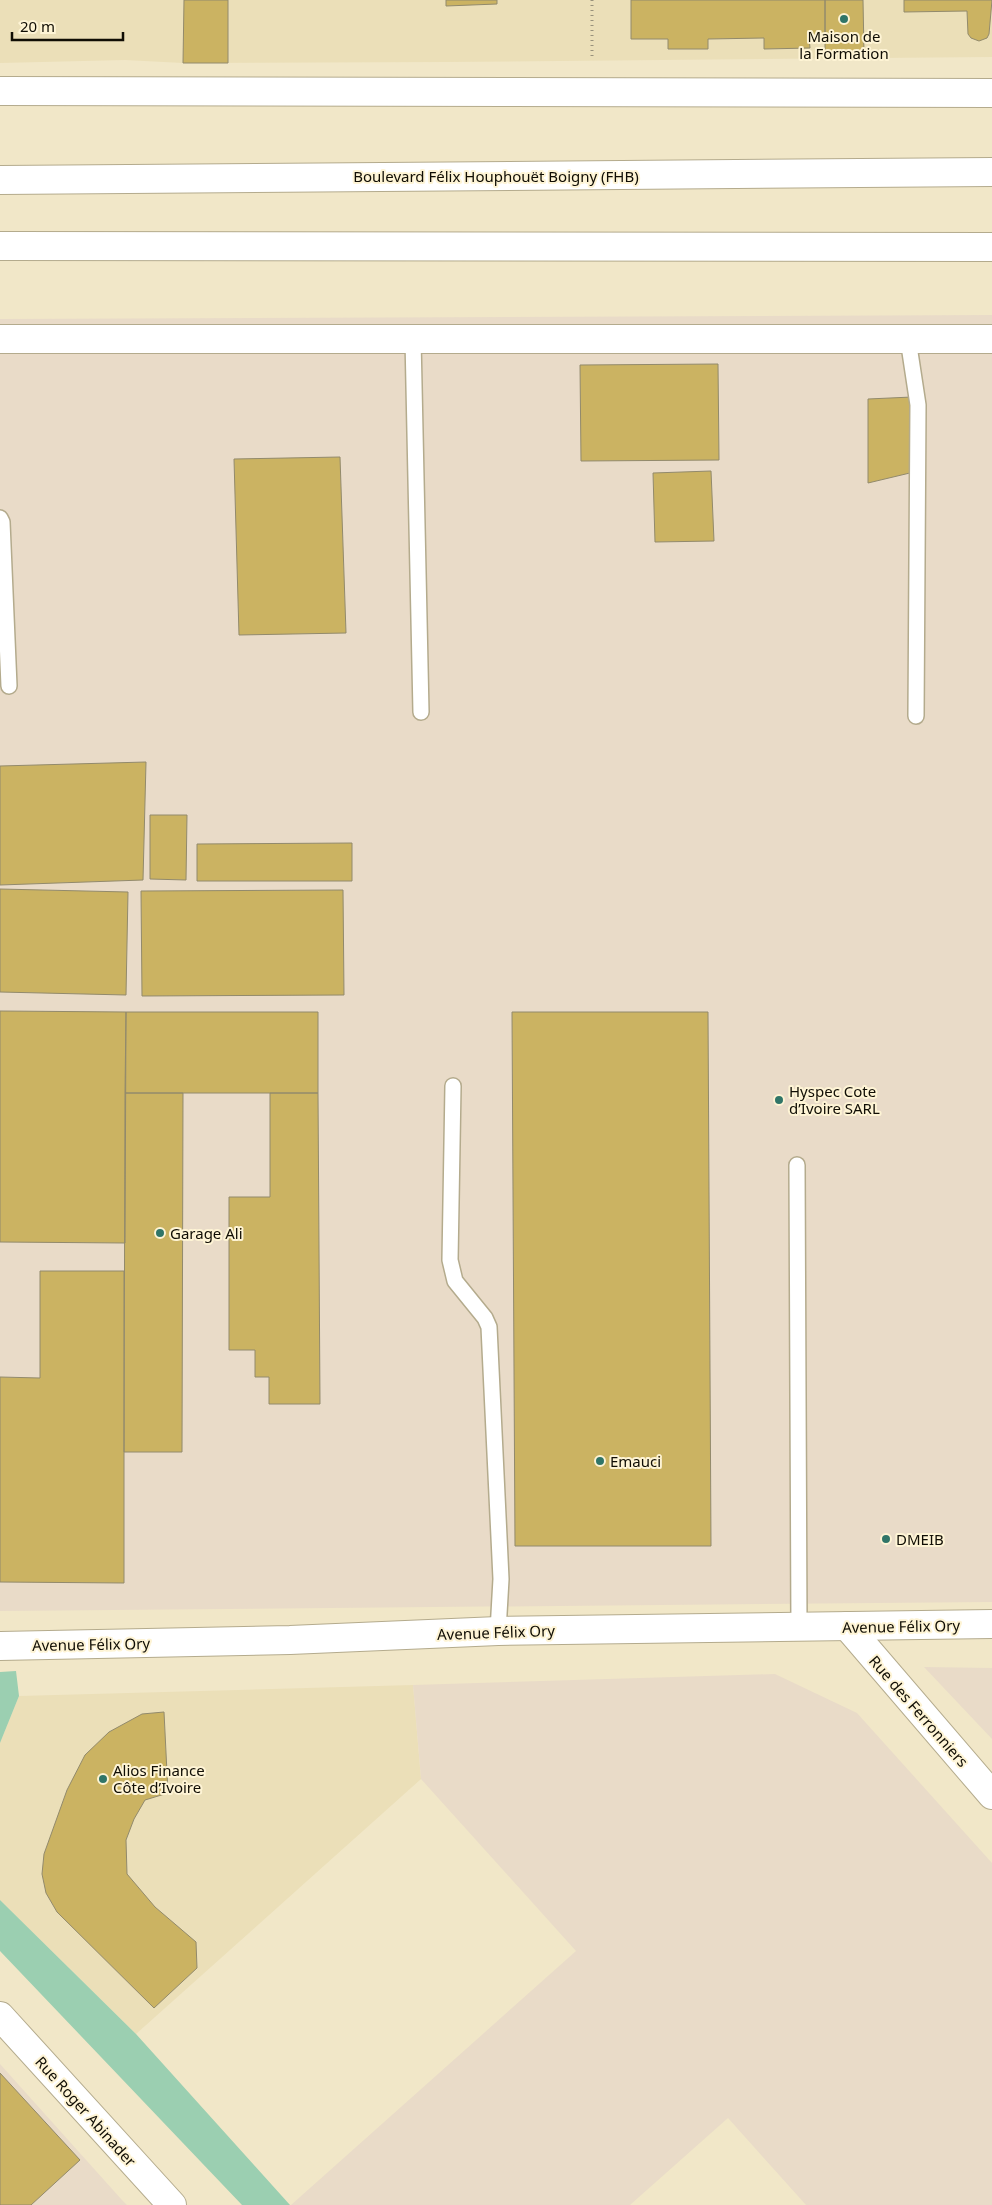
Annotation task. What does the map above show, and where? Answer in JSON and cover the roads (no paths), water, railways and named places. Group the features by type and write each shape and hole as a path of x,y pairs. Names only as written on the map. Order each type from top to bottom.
{"street":[{"path":"0,91 992,93"},
{"name":"Boulevard Félix Houphouët Boigny (FHB)","path":"0,180 992,172"},
{"path":"0,246 992,246"},
{"path":"0,340 992,339"},
{"name":"Avenue Félix Ory","path":"0,1646 290,1640 498,1632 992,1624"},
{"name":"Rue des Ferronniers","path":"847,1626 992,1795"},
{"name":"Rue Roger Abinader","path":"0,2016 172,2205"}],"lane":[{"path":"413,339 422,712"},
{"path":"908,339 918,405 916,716"},
{"path":"0,518 2,522 9,686"},
{"path":"453,1086 450,1260 455,1281 489,1327 501,1579 498,1632"},
{"path":"797,1165 799,1627"}],"place":[{"name":"Maison de la Formation","path":"844,19"},
{"name":"Hyspec Cote d’Ivoire SARL","path":"779,1100"},
{"name":"Garage Ali","path":"160,1233"},
{"name":"Emauci","path":"600,1461"},
{"name":"DMEIB","path":"886,1539"},
{"name":"Alios Finance Côte d’Ivoire","path":"103,1779"}]}
